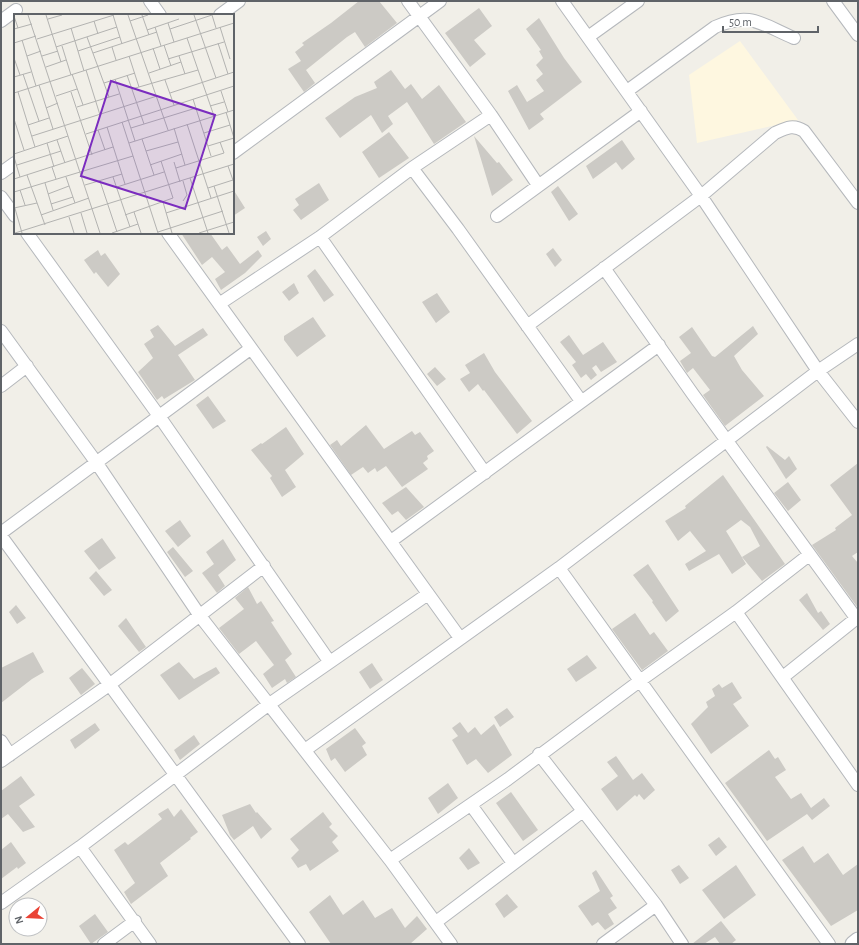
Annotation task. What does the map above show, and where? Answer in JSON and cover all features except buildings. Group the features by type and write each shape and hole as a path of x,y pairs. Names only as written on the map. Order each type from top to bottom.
{"street":[{"path":"150,1 159,14"},
{"path":"221,14 239,1"},
{"path":"408,1 491,115 538,185"},
{"path":"234,152 440,1"},
{"path":"562,1 701,196 818,371 858,422"},
{"path":"588,37 638,1"},
{"path":"833,1 858,35"},
{"path":"1,21 14,9"},
{"path":"627,91 715,27 730,20 749,18 794,38"},
{"path":"497,216 641,111"},
{"path":"219,304 320,237 412,168 491,115"},
{"path":"527,326 701,196 775,133 786,128 797,127 804,131 857,201"},
{"path":"1,173 14,164"},
{"path":"412,168 581,401"},
{"path":"1,197 14,215"},
{"path":"28,234 159,416 330,662"},
{"path":"169,234 250,349 391,541 460,638"},
{"path":"320,237 485,473"},
{"path":"604,268 809,555 857,618 783,677"},
{"path":"1,331 96,462 200,616 390,860 451,944"},
{"path":"305,750 559,568 818,371 858,344"},
{"path":"391,541 659,345"},
{"path":"250,349 96,462 1,535 299,944"},
{"path":"1,386 27,366"},
{"path":"390,860 471,805 640,680 736,612 809,555"},
{"path":"1,742 6,758 109,685 264,566"},
{"path":"559,568 829,944"},
{"path":"1,903 80,847 268,705 428,594"},
{"path":"736,612 783,677 854,770 858,785"},
{"path":"540,754 656,906 682,944"},
{"path":"471,805 513,863"},
{"path":"436,922 583,811"},
{"path":"80,847 135,921 150,944"},
{"path":"603,944 656,906"},
{"path":"104,944 135,921"},
{"path":"853,944 858,940"}],"shaded area":[{"path":"740,41 798,120 697,143 689,75"}]}
